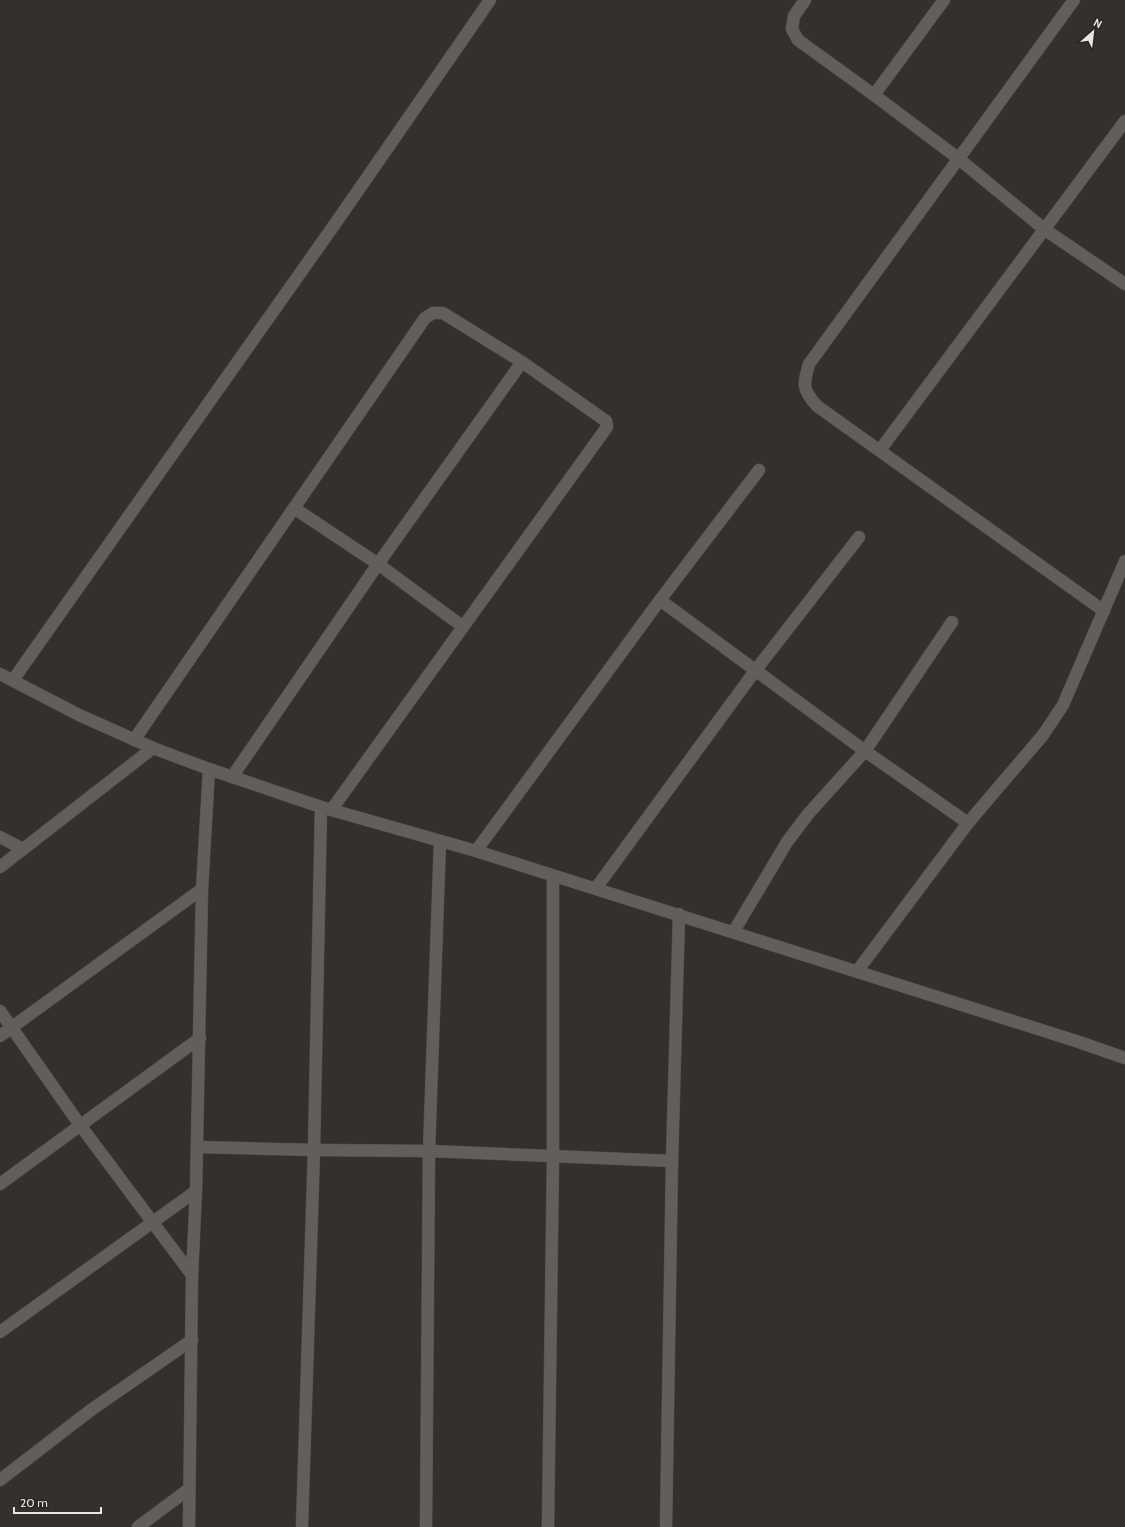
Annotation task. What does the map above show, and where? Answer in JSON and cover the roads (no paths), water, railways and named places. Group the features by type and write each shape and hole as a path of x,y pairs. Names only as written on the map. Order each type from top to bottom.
{"street":[{"path":"13,680 328,234 490,0"},
{"path":"805,0 794,16 792,29 798,40 959,159 1044,229 1125,284"},
{"path":"874,95 944,0"},
{"path":"1074,0 809,364 805,378 806,393 817,406 1104,611"},
{"path":"880,450 1125,121"},
{"path":"134,740 426,318 433,313 443,312 451,316 522,362 606,421 607,427 327,808 302,1527"},
{"path":"232,777 378,564 522,362"},
{"path":"476,851 660,600 759,470"},
{"path":"294,508 378,564 462,626"},
{"path":"596,888 755,671 859,537"},
{"path":"858,970 968,824 1043,735 1063,705 1125,561"},
{"path":"660,600 865,751 968,824"},
{"path":"734,931 787,842 808,813 865,751 952,622"},
{"path":"0,674 80,715 134,740 232,777 327,808 476,851 858,970 1125,1058"},
{"path":"0,867 153,748"},
{"path":"189,1527 192,1275 200,1038 202,889 210,769"},
{"path":"0,837 23,849"},
{"path":"426,1527 429,1151 440,841"},
{"path":"548,1527 553,1158 553,876"},
{"path":"0,1036 202,889"},
{"path":"666,1527 672,1161 679,914"},
{"path":"0,1011 80,1125 192,1275"},
{"path":"0,1184 200,1038"},
{"path":"197,1147 429,1151 553,1158 672,1161"},
{"path":"0,1332 196,1191"},
{"path":"0,1480 91,1410 192,1340"},
{"path":"138,1527 189,1489"}]}
